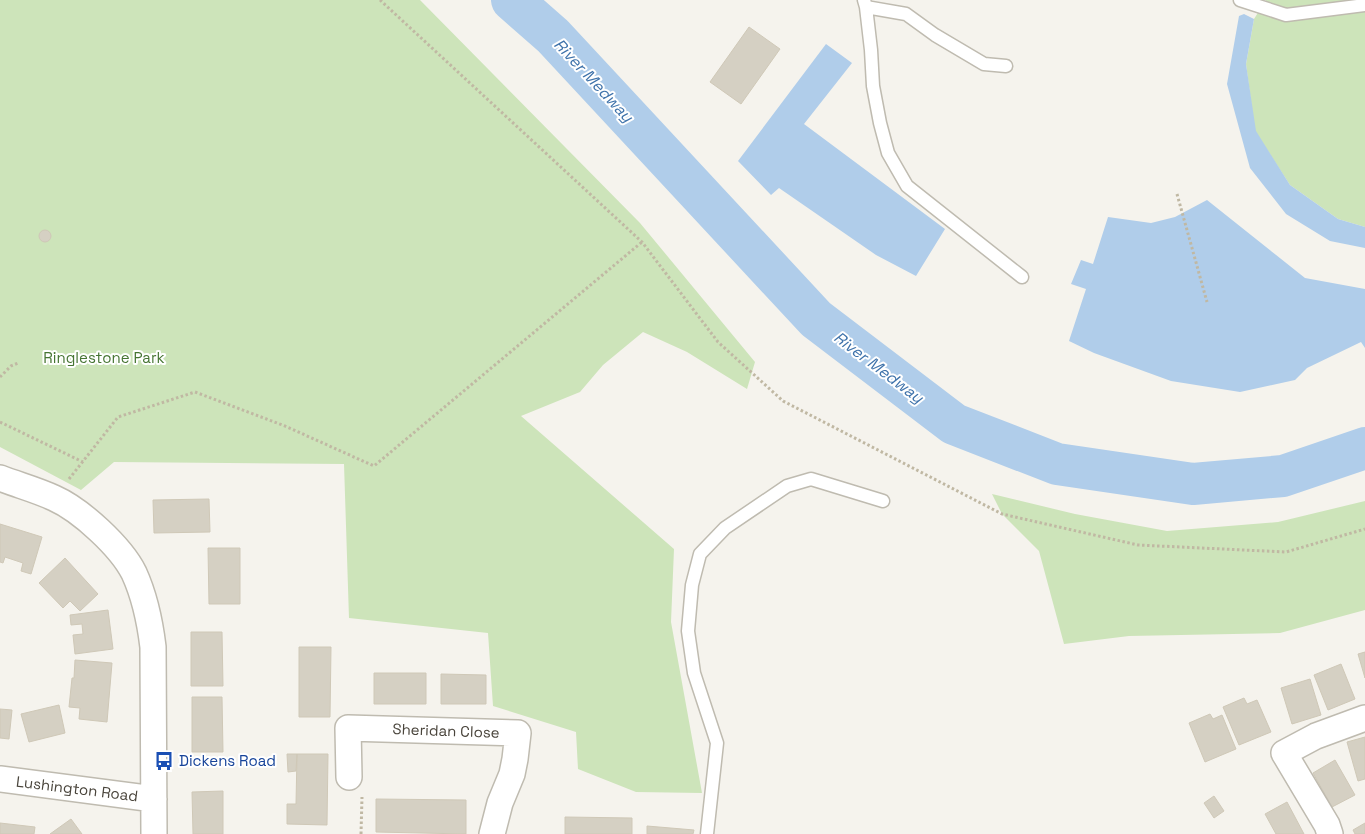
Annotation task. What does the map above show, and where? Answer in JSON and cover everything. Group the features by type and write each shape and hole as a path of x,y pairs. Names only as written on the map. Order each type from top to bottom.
{"street":[{"path":"0,478 54,498 78,512 115,547 133,572 150,621 153,647 154,834"},
{"path":"1330,834 1327,825 1284,753 1316,736 1365,718"},
{"name":"Sheridan Close","path":"349,777 348,728 518,733 518,747 514,766 500,804 492,834"},
{"name":"Lushington Road","path":"0,779 154,799"}],"lane":[{"path":"1240,0 1286,15 1365,5"},
{"path":"1006,66 984,64 935,35 906,14 865,3 872,50 873,86 888,153 907,186 1022,277"},
{"path":"707,834 717,743 694,674 688,631 692,585 700,554 725,528 787,486 803,481 811,479 883,501"}],"path":[{"path":"380,0 642,242 718,342 782,401 1002,514 1138,545 1286,552 1365,529"},
{"path":"1177,194 1207,302"},
{"path":"54,498 118,418 195,392 286,426 374,466 642,242"},
{"path":"0,377 11,366 18,363"},
{"path":"0,422 83,462"},
{"path":"349,777 362,785 361,834"}],"green space":[{"name":"Ringlestone Park","path":"0,0 420,0 640,223 755,362 747,389 687,352 643,332 603,365 580,392 521,416 674,549 671,622 702,793 636,792 578,769 576,732 493,706 488,633 349,618 344,464 114,462 81,490 0,447"},
{"path":"1266,0 1365,0 1365,227 1338,219 1290,185 1255,131 1246,64 1254,19"},
{"path":"992,494 1075,514 1167,531 1278,522 1365,501 1365,610 1280,633 1129,636 1064,644 1039,551 1002,514"}],"water":[{"path":"1244,14 1254,19 1246,64 1256,131 1290,185 1338,219 1365,227 1365,248 1330,241 1286,214 1250,168 1227,84 1239,16"},
{"path":"826,44 852,63 804,124 945,229 916,276 876,255 779,188 771,195 738,161"},
{"path":"1207,200 1305,278 1365,289 1365,348 1361,342 1307,368 1295,380 1240,392 1171,381 1094,353 1069,341 1086,289 1071,284 1081,260 1093,264 1108,217 1151,223 1175,217"}],"building":[{"path":"749,27 780,49 741,104 710,82"},
{"path":"43,230 47,230 51,236 47,242 43,242 39,238 39,234"},
{"path":"209,499 210,532 154,533 153,500"},
{"path":"0,524 42,537 31,574 21,571 23,563 5,557 3,563 0,562"},
{"path":"208,548 240,548 240,604 209,604"},
{"path":"65,558 98,594 80,611 70,601 63,608 39,583"},
{"path":"108,610 113,649 75,654 73,635 83,634 82,624 71,625 70,615"},
{"path":"191,632 222,632 223,686 191,686"},
{"path":"299,647 331,647 330,717 299,717"},
{"path":"1365,652 1365,678 1358,654"},
{"path":"75,660 112,663 107,722 79,719 80,708 69,707"},
{"path":"1341,664 1355,699 1328,710 1314,675"},
{"path":"374,673 426,673 426,704 374,704"},
{"path":"441,674 486,675 486,704 441,704"},
{"path":"1310,679 1321,715 1292,724 1281,688"},
{"path":"192,697 222,697 223,752 192,752"},
{"path":"1244,698 1247,704 1257,700 1271,732 1239,745 1223,707"},
{"path":"59,705 65,733 29,742 21,714"},
{"path":"0,709 12,710 9,739 0,738"},
{"path":"1210,714 1213,719 1222,715 1236,749 1205,762 1189,723"},
{"path":"1365,737 1365,779 1358,781 1347,742"},
{"path":"287,754 297,754 296,771 288,772"},
{"path":"297,754 328,754 327,825 287,824 287,804 296,804"},
{"path":"1335,760 1355,795 1332,807 1313,773"},
{"path":"223,791 223,834 193,834 192,792"},
{"path":"1214,796 1224,811 1214,818 1204,803"},
{"path":"376,799 466,800 466,834 376,832"},
{"path":"1287,802 1304,834 1276,834 1265,814"},
{"path":"565,817 632,818 632,834 565,834"},
{"path":"71,819 82,834 50,834"},
{"path":"0,823 35,827 34,834 0,834"},
{"path":"1365,823 1365,834 1355,834 1353,830"},
{"path":"647,826 694,830 693,834 647,834"}],"waterway":[{"name":"River Medway","path":"512,0 553,36 816,319 954,424 1057,464 1193,484 1283,476 1365,448"}],"place":[{"name":"Dickens Road","path":"164,761"}]}
